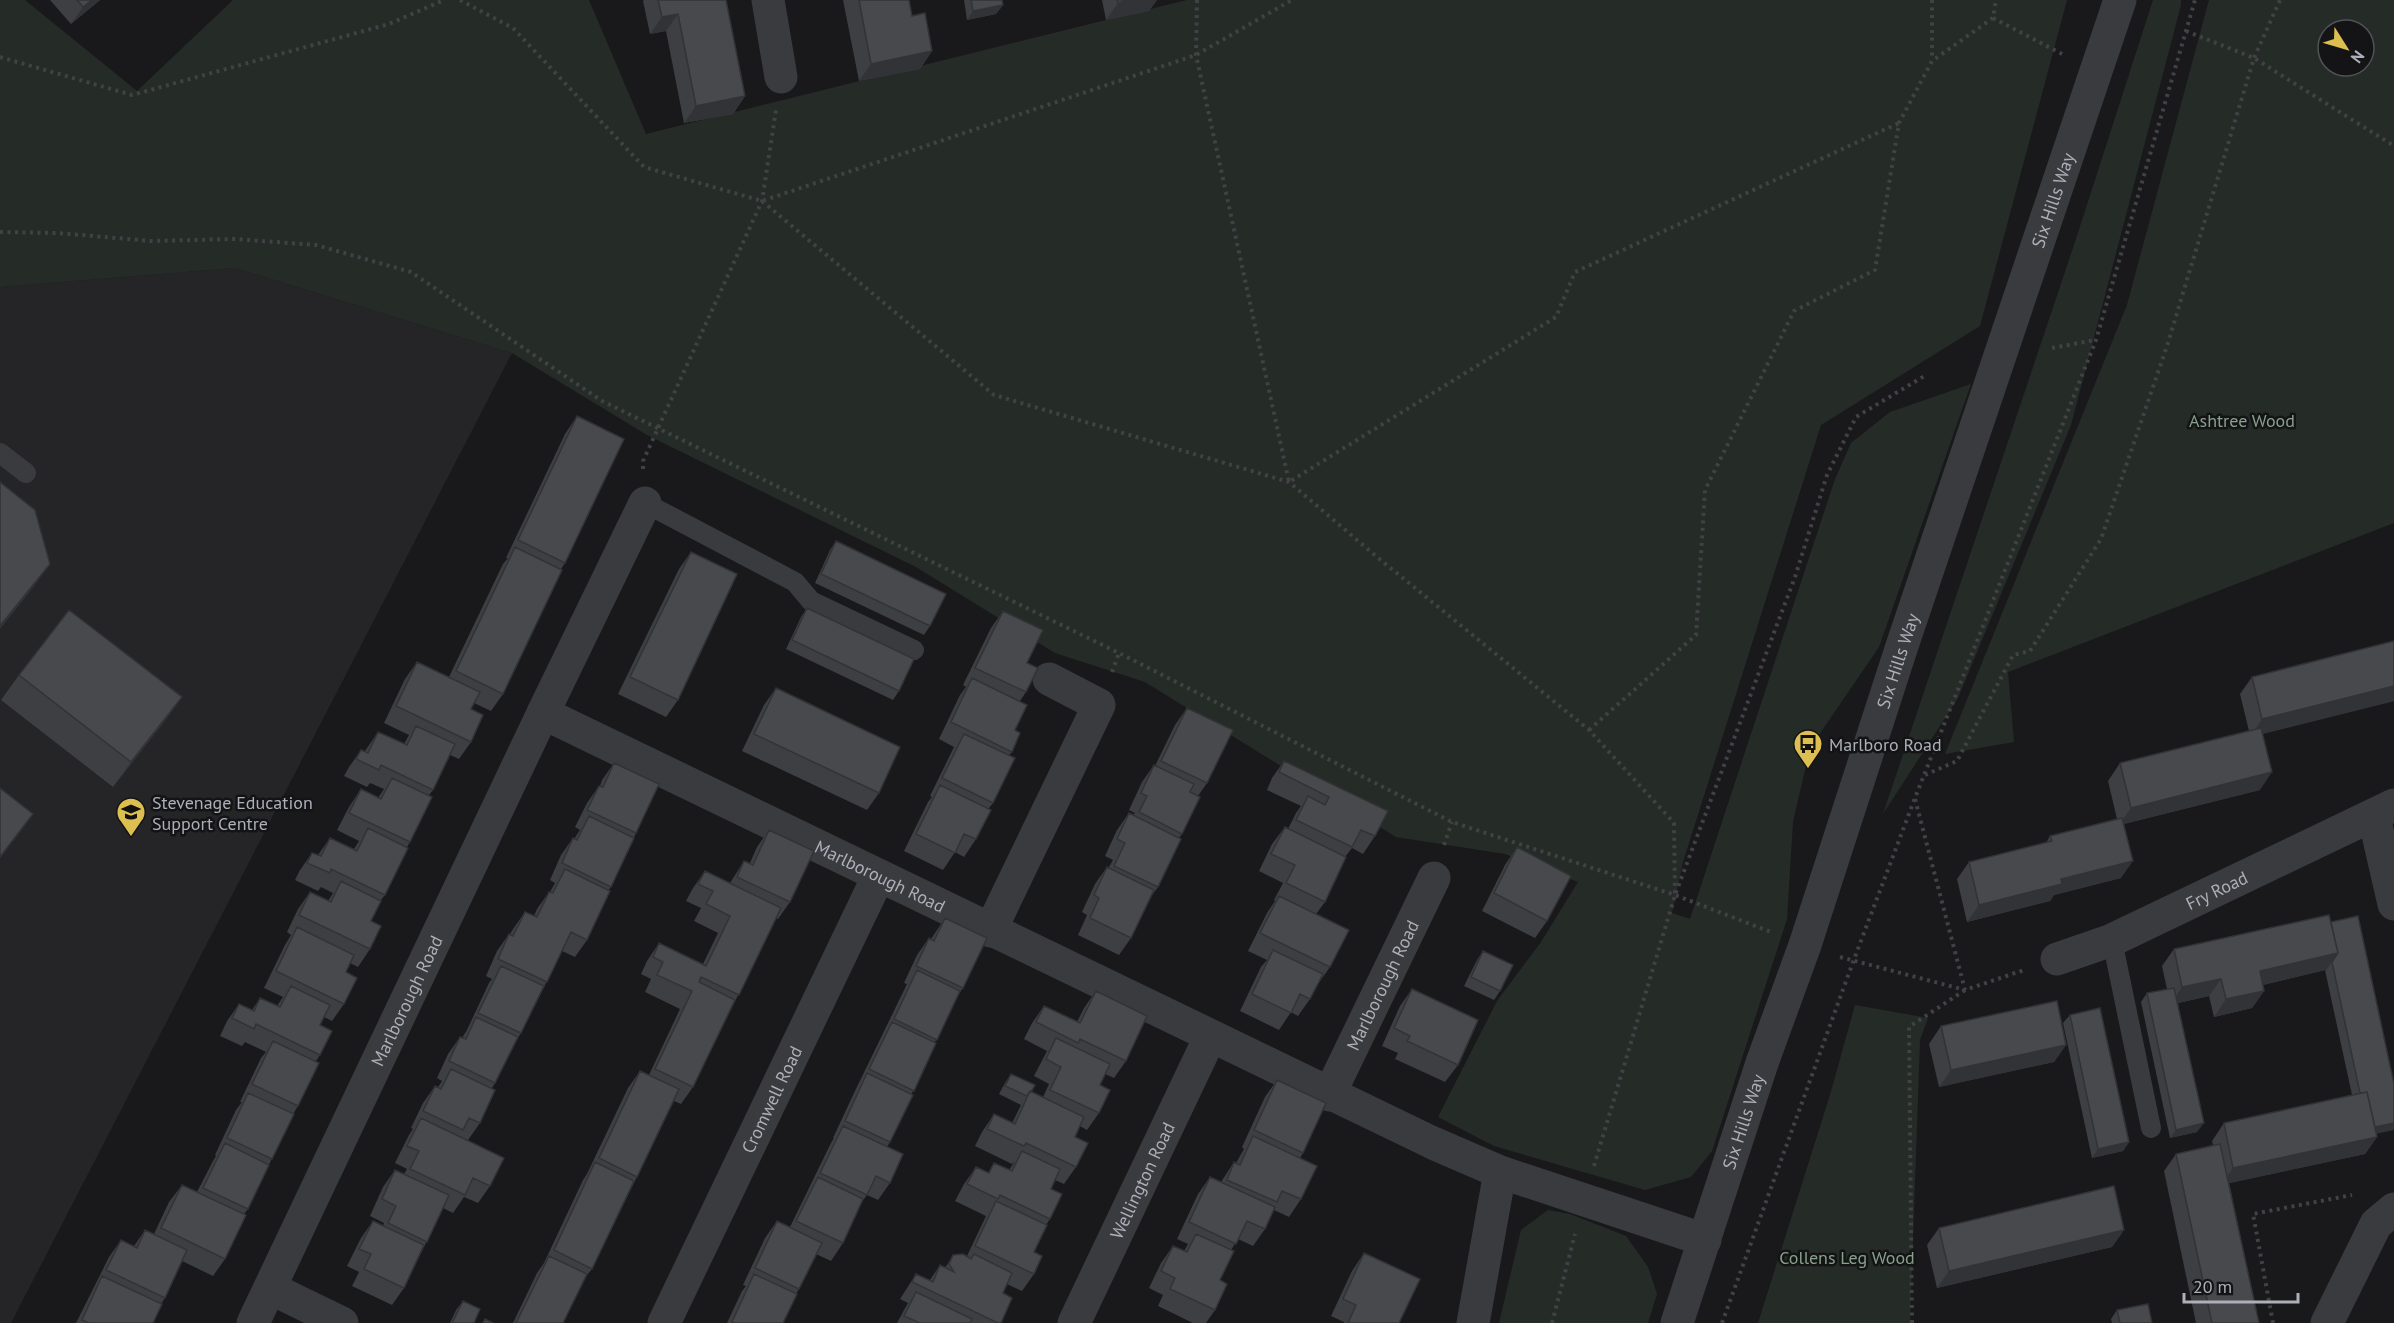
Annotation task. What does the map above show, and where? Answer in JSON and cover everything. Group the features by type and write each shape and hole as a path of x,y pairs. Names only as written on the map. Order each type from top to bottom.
{"street":[{"path":"768,0 781,77"},
{"name":"Six Hills Way","path":"1677,1323 1762,1063 1805,945 1906,635 2120,0"},
{"name":"Marlborough Road","path":"253,1323 645,503"},
{"path":"990,931 1099,705 1050,679"},
{"name":"Marlborough Road","path":"543,713 1329,1095 1433,1143 1500,1172 1705,1240"},
{"name":"Fry Road","path":"2057,958 2112,940 2384,811 2394,904"},
{"name":"Cromwell Road","path":"664,1323 878,877"},
{"name":"Marlborough Road","path":"1329,1095 1434,878"},
{"name":"Wellington Road","path":"1074,1323 1210,1037"},
{"path":"1473,1323 1500,1172"},
{"path":"2327,1323 2376,1224 2394,1209"},
{"path":"270,1288 342,1323"}],"lane":[{"path":"0,453 26,473"},
{"path":"645,503 795,582 811,601 914,650"},
{"path":"2112,940 2151,1128"}],"path":[{"path":"0,57 132,96 389,24 444,0"},
{"path":"460,0 513,28 644,167 762,201 994,395 1289,482 1588,730 1674,823 1675,895"},
{"path":"1197,0 1196,55 1289,482"},
{"path":"762,201 1196,55 1292,0"},
{"path":"1932,0 1932,61"},
{"path":"1588,730 1696,636 1705,490 1794,311 1875,270 1899,123 1932,61 1993,18 1996,0"},
{"path":"1722,1323 1915,798 2096,340 2195,0"},
{"path":"1924,775 1957,761 2013,655 2030,651 2101,539 2167,346 2254,58 2280,0"},
{"path":"1993,18 2097,72"},
{"path":"2186,32 2254,58 2394,146"},
{"path":"657,429 762,201 781,77"},
{"path":"1289,482 1556,317 1575,272 1899,123"},
{"path":"0,232 316,245 411,273 602,401 1119,653 1452,822 1675,895"},
{"path":"2052,348 2096,340"},
{"path":"1552,1323 1585,1199 1675,895 1795,577 1827,475 1856,417 1926,375"},
{"path":"1915,798 1965,990"},
{"path":"1912,1323 1909,1027 1965,990 2057,958"},
{"path":"2273,1323 2253,1214 2361,1193"}],"shaded area":[{"name":"Stevenage Education Support Centre","path":"235,268 512,353 11,1323 0,1323 0,287"}],"green space":[{"path":"0,0 25,0 137,91 233,0 589,0 646,134 1187,0 2067,0 1980,326 1821,425 1683,862 1672,913 1690,919 1835,479 1851,443 1890,412 1971,384 1879,647 1810,748 1793,822 1787,919 1712,1151 1691,1177 1645,1190 1494,1146 1438,1117 1497,1001 1541,942 1578,882 1505,854 1396,837 1145,682 1055,653 916,567 647,435 512,353 235,268 0,287"},
{"path":"2153,0 2181,0 2181,5 2071,425 1958,698 1883,814 2075,242"},
{"name":"Ashtree Wood","path":"2209,0 2394,0 2394,523 2008,672 2014,742 1945,754 2127,305"},
{"name":"Collens Leg Wood","path":"1855,1005 1928,1018 1920,1040 1910,1323 1758,1323 1830,1095"},
{"path":"1548,1210 1570,1214 1626,1236 1648,1267 1657,1294 1648,1323 1499,1323 1521,1230"}],"building":[{"path":"77,0 92,0 83,7"},
{"path":"658,0 726,0 745,96 696,106 678,14 662,17"},
{"path":"859,0 909,0 912,16 925,13 932,51 871,64"},
{"path":"971,0 1002,0 1003,5 973,11"},
{"path":"577,416 624,439 565,563 518,540"},
{"path":"0,482 35,510 50,564 0,626"},
{"path":"836,541 946,594 930,626 821,574"},
{"path":"515,547 562,570 503,694 456,671"},
{"path":"691,552 737,574 678,700 630,677"},
{"path":"807,608 914,659 899,691 792,640"},
{"path":"69,610 182,697 131,762 19,675"},
{"path":"1003,611 1043,630 1027,663 1038,668 1026,692 975,668"},
{"path":"2394,641 2394,686 2262,719 2252,677"},
{"path":"417,662 480,692 471,709 483,715 471,742 396,706"},
{"path":"972,678 1027,705 1015,730 1020,733 1012,752 951,722"},
{"path":"776,688 900,747 879,793 754,734"},
{"path":"1187,708 1233,730 1207,783 1161,761"},
{"path":"416,726 455,744 433,790 381,765 379,770 356,759 361,750 368,753 378,732 407,745"},
{"path":"2261,728 2272,772 2131,808 2120,763"},
{"path":"964,734 1015,758 993,803 942,778"},
{"path":"1284,761 1388,811 1375,836 1361,830 1352,847 1296,820 1308,796 1325,805 1329,797 1279,772"},
{"path":"614,763 659,784 636,833 587,810 599,786 603,787"},
{"path":"1154,765 1194,784 1190,792 1200,797 1182,834 1139,812 1147,796 1141,793"},
{"path":"392,778 432,797 410,842 349,813 361,789 381,799"},
{"path":"940,785 991,810 976,839 964,834 955,853 916,834"},
{"path":"0,788 33,814 0,857"},
{"path":"1129,813 1181,839 1158,887 1114,866 1125,843 1117,839"},
{"path":"589,816 634,838 611,887 562,863 573,838 577,840"},
{"path":"2122,818 2133,861 2061,879 2062,884 1979,905 1969,862 2052,841 2050,836"},
{"path":"1285,827 1346,857 1325,902 1286,883 1295,865 1271,854"},
{"path":"368,828 408,848 385,895 331,869 330,873 307,863 312,853 321,856 330,838 357,851"},
{"path":"769,830 814,851 790,902 737,877 744,861 753,865"},
{"path":"1517,847 1571,876 1547,921 1494,893"},
{"path":"1107,867 1154,890 1131,938 1090,918 1099,898 1094,895"},
{"path":"565,869 610,891 587,940 571,932 547,982 498,959 509,934 513,936 525,912 537,917 549,892 553,893"},
{"path":"705,871 781,908 739,995 701,977 699,982 735,1000 693,1087 655,1069 692,991 657,975 663,962 653,957 659,943 706,966 730,916 706,904 713,891 698,884"},
{"path":"341,881 381,901 371,921 381,926 370,949 299,915 310,892 331,902"},
{"path":"1279,896 1349,930 1330,967 1260,933"},
{"path":"2329,915 2338,953 2260,971 2264,991 2226,999 2221,979 2182,987 2174,949"},
{"path":"2358,916 2394,1084 2394,1123 2375,1127 2367,1092 2360,1093 2332,962 2338,953 2331,922"},
{"path":"945,918 987,938 963,988 916,966 929,938 934,941"},
{"path":"297,927 354,955 346,972 357,978 344,1004 276,971"},
{"path":"1273,950 1323,974 1310,999 1300,994 1291,1013 1252,994"},
{"path":"1483,951 1513,965 1500,991 1471,977"},
{"path":"501,966 544,986 521,1033 478,1013"},
{"path":"917,970 960,991 937,1040 894,1019"},
{"path":"291,986 330,1005 320,1025 332,1031 320,1055 256,1024 254,1029 232,1018 239,1004 254,1011 260,998 280,1007"},
{"path":"2174,988 2204,1123 2176,1130 2147,993"},
{"path":"1412,989 1478,1020 1458,1065 1407,1041 1410,1036 1394,1028"},
{"path":"1096,991 1147,1016 1126,1061 1080,1039 1078,1043 1036,1022 1044,1006 1080,1023"},
{"path":"2057,1001 2066,1045 1951,1070 1941,1026"},
{"path":"2100,1008 2129,1142 2098,1149 2070,1015"},
{"path":"476,1017 518,1037 495,1083 449,1061 460,1037 466,1039"},
{"path":"892,1022 936,1043 914,1091 869,1069"},
{"path":"1056,1038 1110,1064 1100,1085 1110,1090 1099,1113 1050,1090 1061,1067 1046,1059"},
{"path":"273,1041 319,1063 298,1106 252,1084"},
{"path":"451,1069 495,1090 480,1123 469,1118 463,1130 423,1111 435,1086 441,1089"},
{"path":"640,1071 679,1089 637,1177 599,1158"},
{"path":"867,1073 913,1095 890,1142 845,1121"},
{"path":"1011,1074 1035,1085 1027,1096 1005,1086"},
{"path":"1277,1080 1326,1103 1303,1153 1254,1130"},
{"path":"1030,1091 1084,1117 1075,1137 1088,1143 1076,1167 1026,1143 1024,1146 987,1129 994,1114 1015,1124"},
{"path":"2367,1092 2377,1137 2233,1168 2224,1123"},
{"path":"248,1093 294,1114 272,1159 227,1138"},
{"path":"421,1118 504,1158 490,1186 473,1178 465,1195 410,1169 419,1151 407,1146"},
{"path":"843,1126 903,1154 890,1183 876,1176 867,1195 820,1173"},
{"path":"1253,1136 1317,1166 1301,1199 1282,1191 1277,1202 1227,1180 1234,1162 1240,1165"},
{"path":"225,1143 269,1165 248,1209 203,1188"},
{"path":"2220,1144 2259,1323 2212,1323 2176,1154"},
{"path":"1022,1151 1060,1169 1051,1189 1062,1194 1050,1219 1000,1195 998,1199 967,1184 976,1167 989,1173 994,1163 1012,1171"},
{"path":"595,1162 634,1181 592,1269 554,1250"},
{"path":"395,1170 449,1195 427,1242 388,1223 396,1206 382,1199"},
{"path":"818,1177 863,1199 843,1243 796,1221"},
{"path":"1210,1177 1275,1207 1265,1229 1247,1221 1236,1244 1189,1222"},
{"path":"182,1185 246,1215 225,1259 161,1228"},
{"path":"2114,1186 2124,1230 1949,1271 1939,1228"},
{"path":"996,1201 1047,1225 1034,1252 1042,1256 1034,1274 975,1246"},
{"path":"373,1221 424,1245 404,1288 364,1269 371,1254 359,1249"},
{"path":"777,1221 822,1243 799,1289 755,1268"},
{"path":"145,1230 187,1250 165,1298 106,1270 121,1240 137,1248"},
{"path":"1196,1234 1234,1251 1220,1280 1227,1284 1215,1310 1170,1289 1175,1278 1161,1271 1173,1246 1187,1252"},
{"path":"1364,1253 1420,1279 1399,1323 1348,1323 1356,1305 1343,1299"},
{"path":"963,1254 971,1259 974,1254 1012,1273 1003,1293 1012,1298 1001,1323 912,1282 916,1274 933,1282 940,1265 954,1272 949,1264 953,1255"},
{"path":"549,1256 587,1274 563,1323 516,1323"},
{"path":"754,1274 797,1294 783,1323 732,1322"},
{"path":"102,1276 162,1304 153,1323 89,1323 82,1320"},
{"path":"916,1292 972,1319 970,1323 920,1323 904,1316"},
{"path":"463,1301 480,1309 474,1323 452,1323"},
{"path":"2148,1304 2152,1323 2120,1323 2117,1310"}],"place":[{"name":"Marlboro Road","path":"1808,770"},
{"name":"Stevenage Education Support Centre","path":"131,838"}]}
